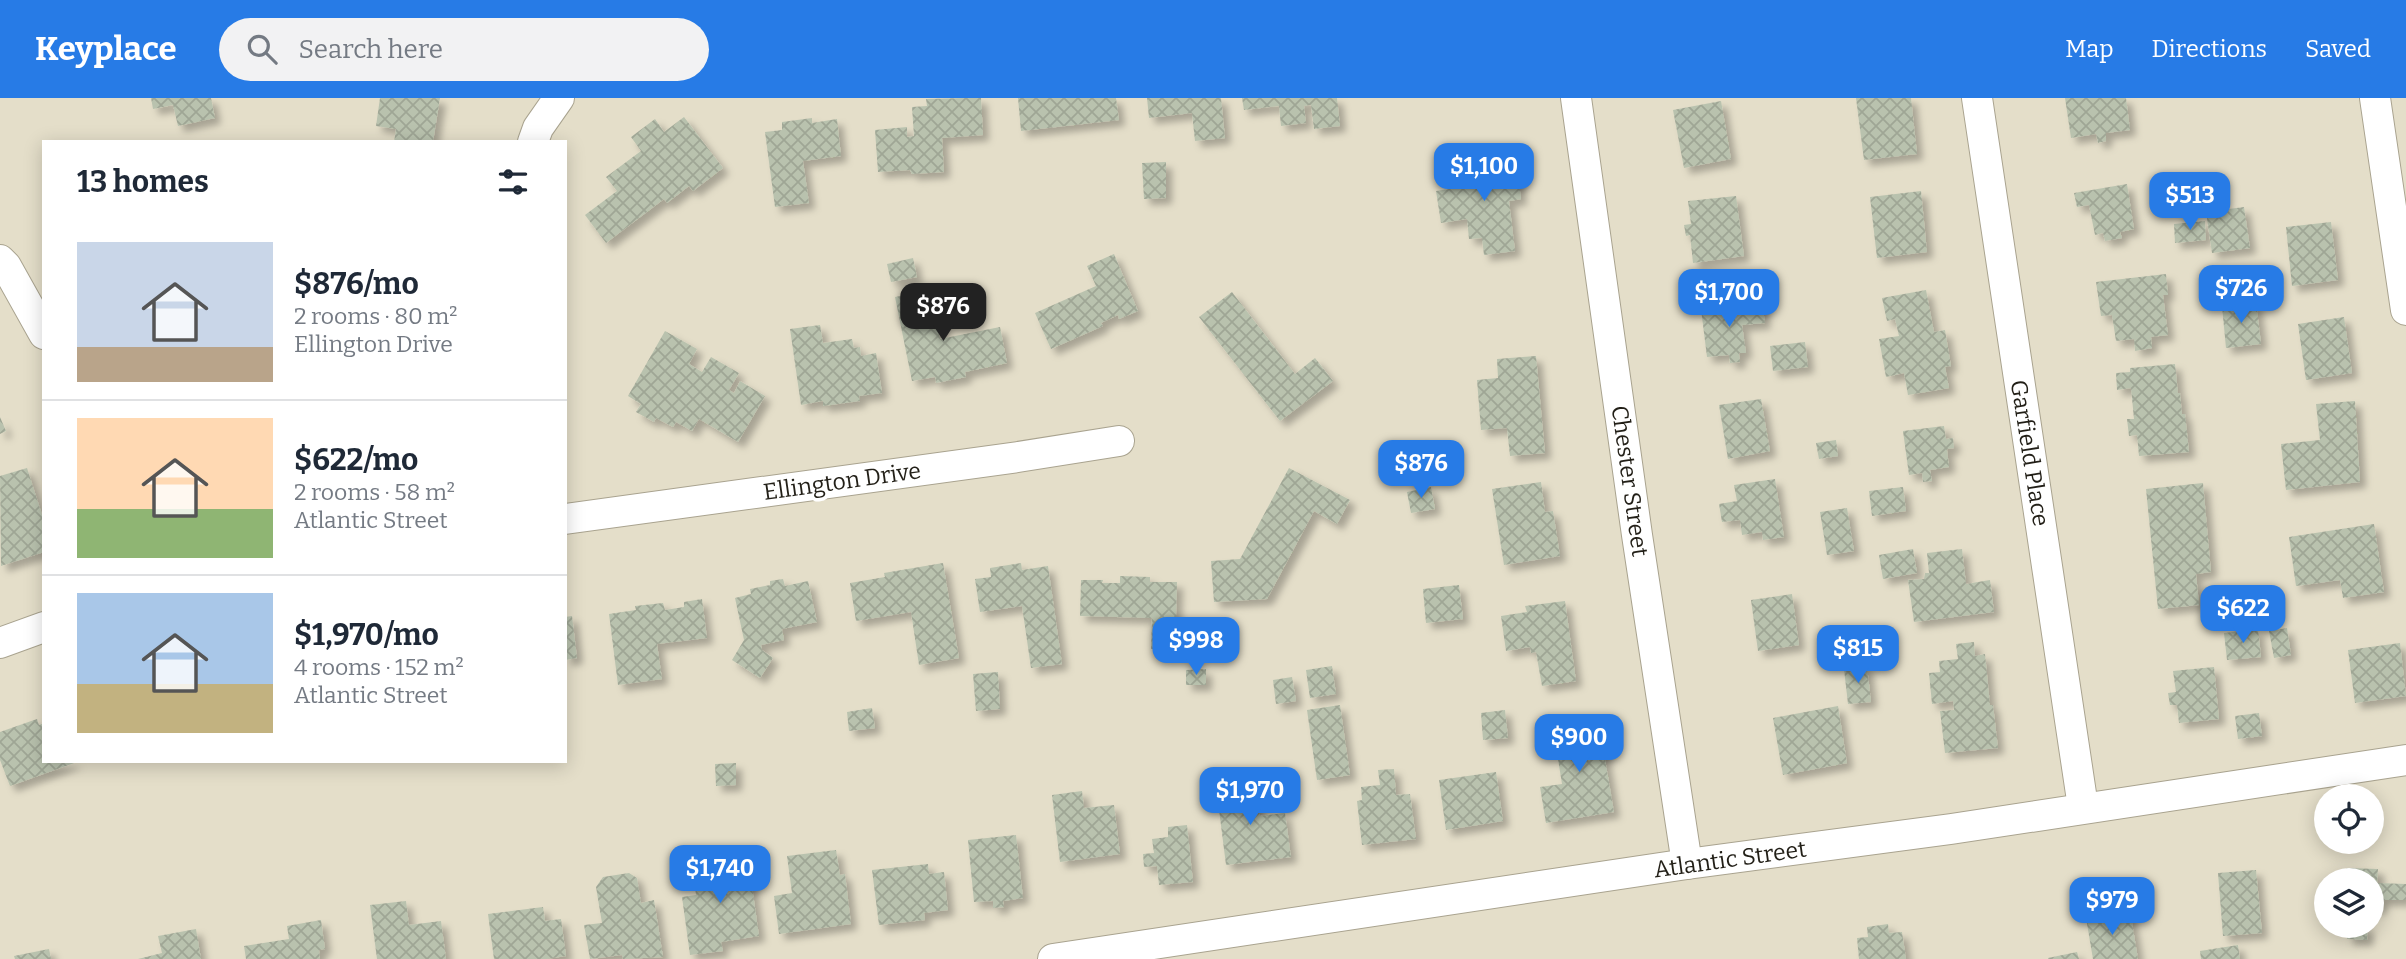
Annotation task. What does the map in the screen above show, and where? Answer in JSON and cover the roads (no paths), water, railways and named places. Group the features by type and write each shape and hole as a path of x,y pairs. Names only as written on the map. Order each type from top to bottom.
{"street":[{"path":"534,140 538,128 559,98"},
{"name":"Chester Street","path":"1576,98 1637,535 1687,864"},
{"name":"Garfield Place","path":"1977,98 2083,807"},
{"path":"2375,98 2406,310"},
{"path":"0,260 42,330"},
{"name":"Ellington Drive","path":"567,519 1119,441"},
{"path":"0,643 42,628"},
{"name":"Atlantic Street","path":"1053,959 2406,760"}]}
